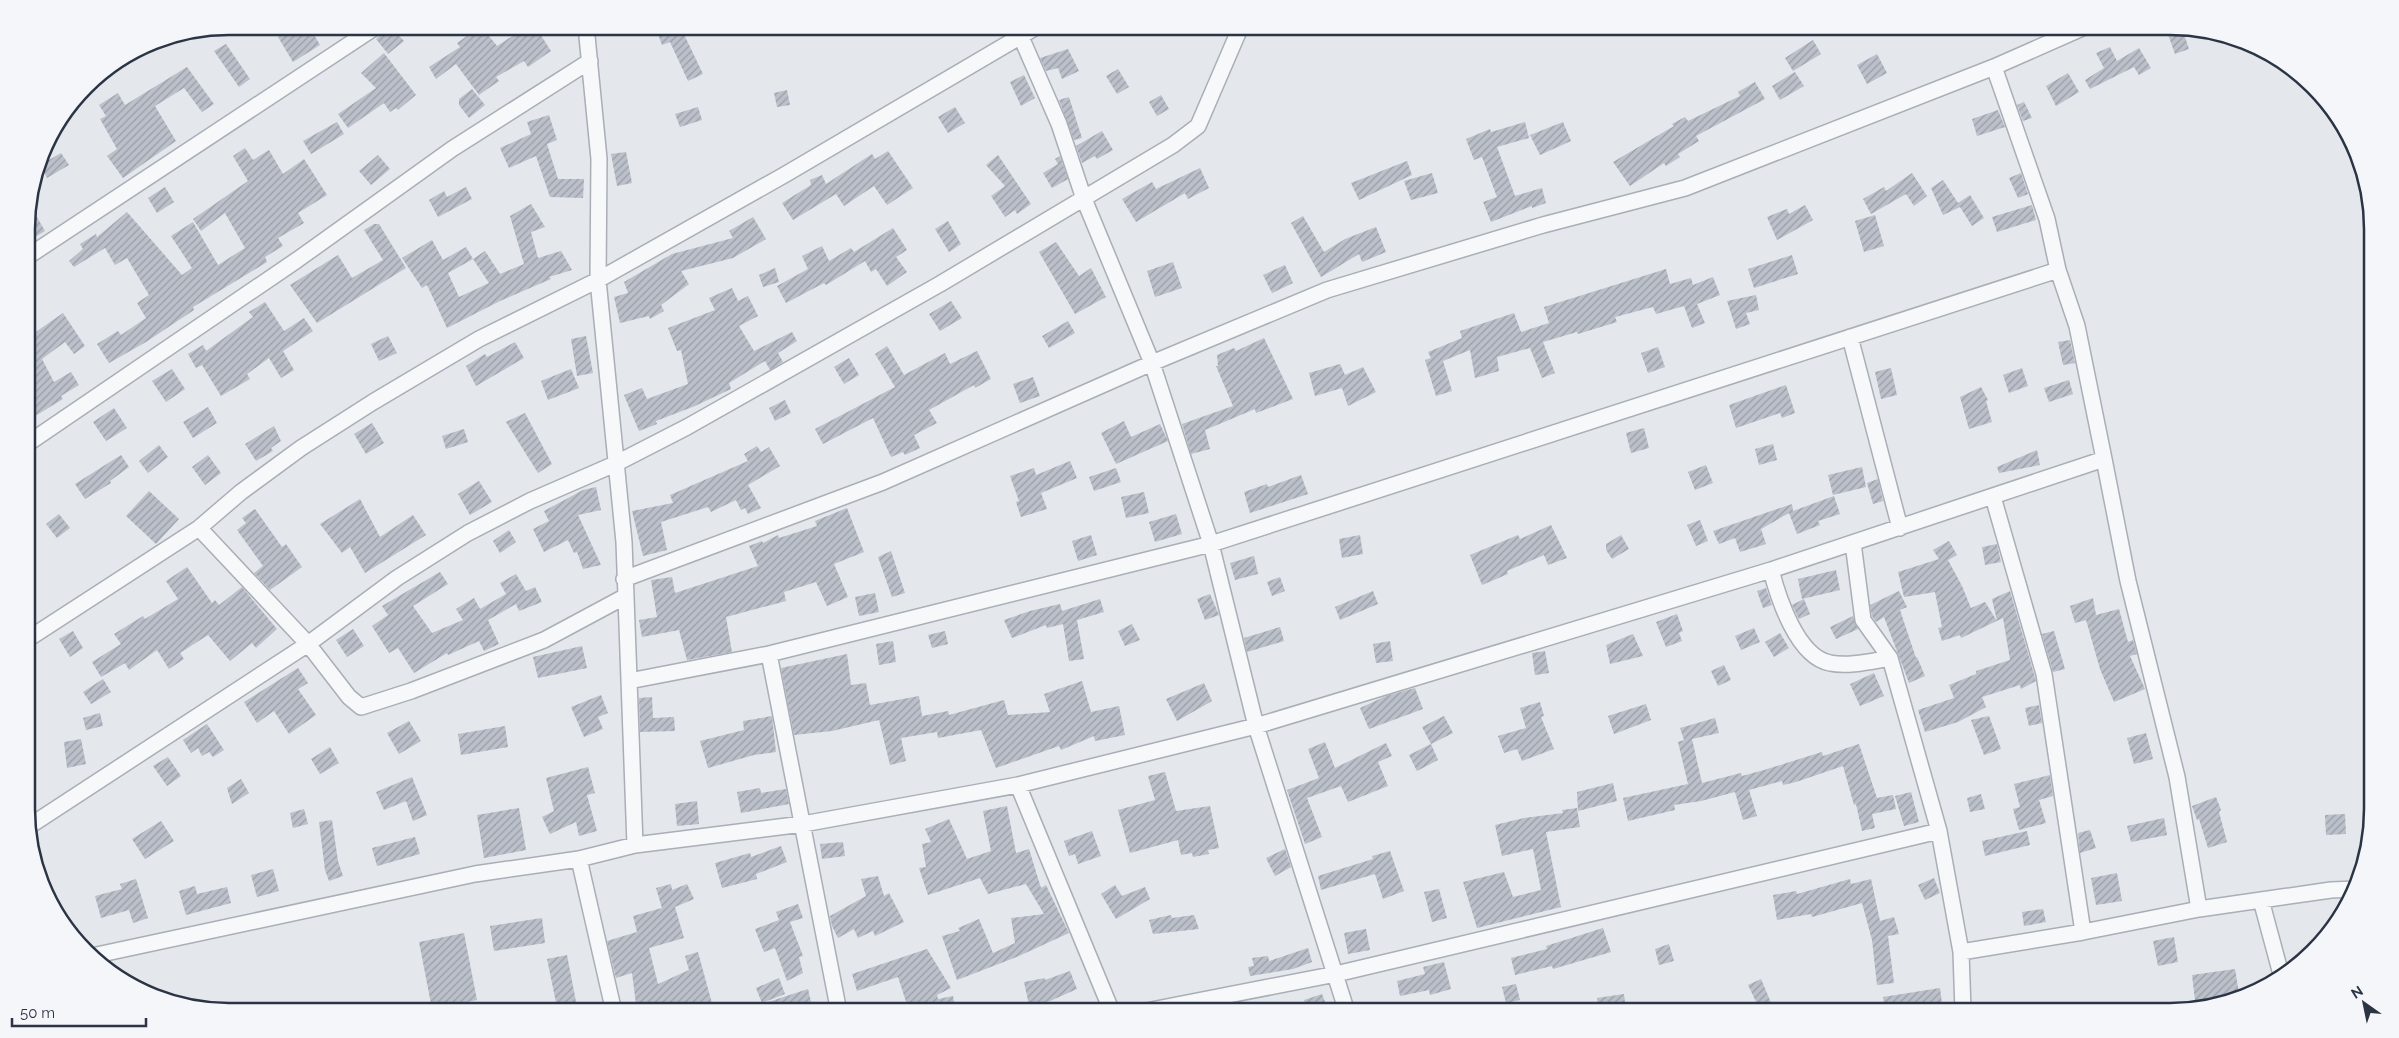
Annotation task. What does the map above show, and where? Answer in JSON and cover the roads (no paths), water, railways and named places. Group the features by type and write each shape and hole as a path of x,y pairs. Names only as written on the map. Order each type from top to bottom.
{"street":[{"path":"35,252 363,35"},
{"path":"587,35 599,159 598,280 624,542 635,845"},
{"path":"35,634 199,528 241,492 271,470 373,402 479,339 598,280 786,174 1024,35"},
{"path":"35,822 308,644 397,578 468,533 530,501 615,464 687,428 1084,199 1173,144 1198,126 1237,35"},
{"path":"624,579 883,482 1152,363 1327,290 1543,225 1684,188 1994,67 2067,35"},
{"path":"1021,37 1059,124 1084,199 1152,363 1211,544 1256,726 1344,1003"},
{"path":"35,439 297,260 452,149 590,61"},
{"path":"1994,67 2047,219 2058,270 2077,326 2128,581 2177,777 2199,909"},
{"path":"629,681 769,654 1211,544 2058,270"},
{"path":"1850,337 1900,528"},
{"path":"100,954 475,874 579,859 635,845 802,824 1018,784 1256,726 1771,570 1993,498 2104,459"},
{"path":"1993,498 2044,674 2083,932"},
{"path":"199,528 308,644 349,697 361,707 418,688 544,640 626,596"},
{"path":"1853,543 1863,620 1890,658 1939,830 1962,952 1963,1003"},
{"path":"1771,570 1780,602 1810,653 1829,663 1866,662 1890,658"},
{"path":"769,654 837,1003"},
{"path":"1018,784 1108,1003"},
{"path":"1188,1003 1336,974 1939,830"},
{"path":"579,859 612,1003"},
{"path":"1962,952 2083,932 2199,909 2346,889"},
{"path":"2261,900 2280,969"}]}
